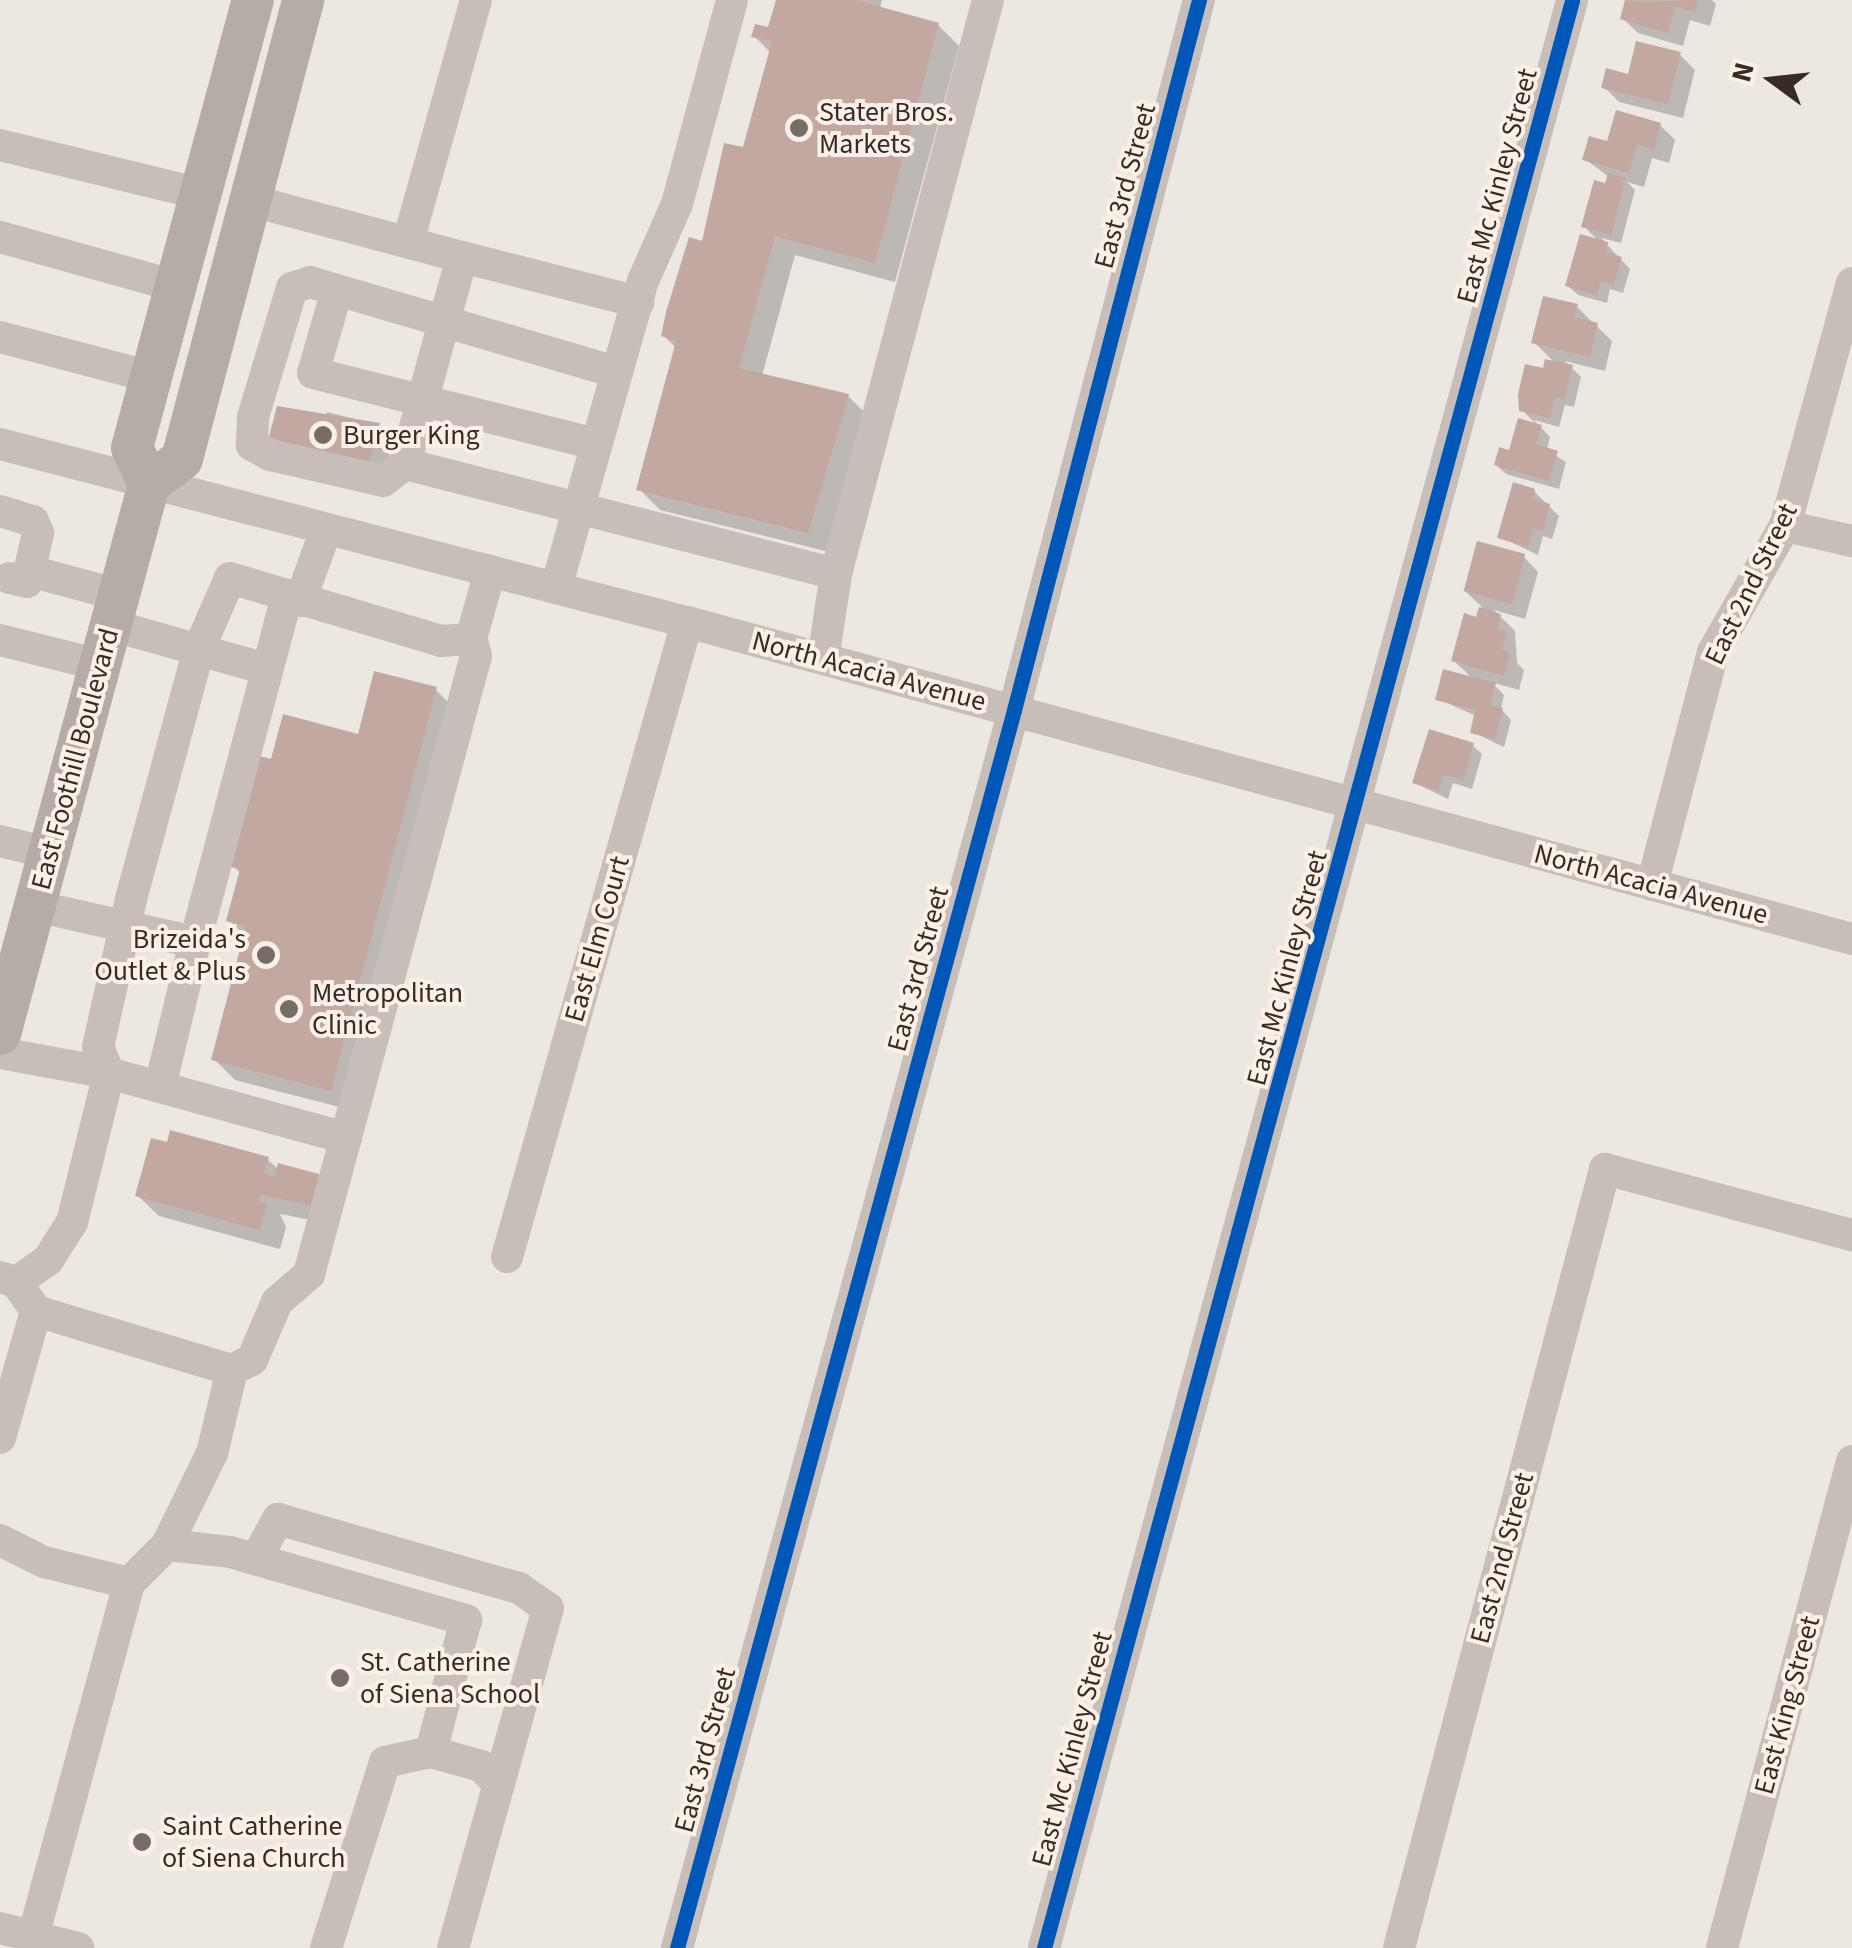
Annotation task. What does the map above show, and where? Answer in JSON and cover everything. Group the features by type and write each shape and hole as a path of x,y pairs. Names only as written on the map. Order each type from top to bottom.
{"main road":[{"path":"253,0 132,448 149,484 182,459 303,0"},
{"name":"East Foothill Boulevard","path":"0,1034 149,484"}],"street":[{"path":"408,242 476,0"},
{"path":"556,588 615,372 677,204 732,0"},
{"path":"822,658 836,574 988,0"},
{"name":"East 3rd Street","path":"677,1948 1014,710 1198,0"},
{"name":"East Mc Kinley Street","path":"1044,1948 1358,802 1572,0"},
{"path":"0,144 200,194"},
{"path":"249,200 638,302"},
{"path":"0,237 175,286"},
{"path":"462,257 442,324 421,400 405,464 383,481 288,460 252,445 253,417 292,288 310,282 336,294 442,324 615,372"},
{"name":"East 2nd Street","path":"1652,885 1712,652 1785,526 1852,283"},
{"path":"336,294 314,372 596,444"},
{"path":"0,337 151,376"},
{"name":"North Acacia Avenue","path":"0,444 822,658 1852,939"},
{"path":"405,464 836,574"},
{"path":"6,518 33,521 38,533 19,574 110,629"},
{"path":"1785,526 1852,542"},
{"path":"160,1087 266,669 326,530"},
{"path":"471,639 442,640 230,578 199,649 98,1047 108,1073 72,1222 48,1260 8,1280 36,1311 232,1370 252,1360 277,1302 309,1274 476,656 471,639 490,571"},
{"name":"East Elm Court","path":"508,1257 686,622"},
{"path":"0,640 110,629 266,669"},
{"path":"0,841 49,853"},
{"path":"34,906 195,942"},
{"path":"0,1052 108,1073 346,1138"},
{"name":"East 2nd Street","path":"1399,1948 1605,1169 1852,1235"},
{"path":"0,1438 36,1311"},
{"path":"33,1936 129,1583 167,1545 212,1453 232,1370"},
{"name":"East King Street","path":"1722,1948 1852,1462"},
{"path":"256,1559 278,1519 520,1588 548,1608 453,1948"},
{"path":"0,1540 44,1562 129,1583"},
{"path":"167,1545 256,1559 466,1620 432,1752"},
{"path":"326,1948 385,1762 432,1752 480,1766 499,1784"},
{"path":"0,1928 78,1948"}],"building":[{"path":"776,0 856,0 939,23 875,263 775,236 739,368 849,394 808,533 636,490 676,341 661,336 666,312 689,237 702,241 724,143 743,147 772,41 751,37 755,24 768,27"},
{"path":"1625,0 1698,0 1695,12 1675,7 1668,33 1620,19"},
{"path":"1636,41 1681,52 1668,104 1601,88 1606,68 1628,74"},
{"path":"1616,110 1661,123 1654,149 1637,145 1629,173 1582,160 1589,136 1607,141"},
{"path":"1608,173 1626,178 1611,235 1581,227 1594,180 1605,183"},
{"path":"1580,234 1608,242 1606,252 1622,257 1614,284 1601,281 1597,295 1565,286"},
{"path":"1543,296 1578,304 1574,317 1598,323 1590,357 1531,343"},
{"path":"1545,359 1573,365 1564,399 1555,397 1550,418 1519,411 1518,394 1525,364 1543,368"},
{"name":"Burger King","path":"277,406 380,423 365,475 266,448"},
{"path":"1518,418 1542,425 1536,444 1558,451 1549,481 1494,465 1499,447 1509,450"},
{"path":"1513,482 1535,489 1533,499 1550,504 1543,531 1533,528 1528,547 1497,538"},
{"path":"1477,541 1525,554 1512,604 1464,591"},
{"path":"1479,607 1501,614 1497,629 1507,632 1502,650 1510,653 1504,676 1451,661 1464,613 1476,617"},
{"path":"1443,669 1496,683 1490,705 1503,708 1495,739 1470,733 1475,710 1435,700"},
{"path":"374,671 437,687 331,1091 211,1060 246,926 226,921 240,869 230,867 259,756 271,759 283,714 358,734"},
{"path":"1429,729 1474,743 1463,780 1443,775 1439,791 1412,783"},
{"path":"170,1130 269,1157 264,1173 274,1177 278,1163 319,1174 311,1205 260,1195 258,1202 267,1204 260,1230 135,1196 151,1138 167,1142"}],"cycle path":[{"path":"677,1948 1014,710 1199,0"},
{"path":"1044,1948 1572,0"}],"place":[{"name":"Stater Bros. Markets","path":"799,128"},
{"name":"Burger King","path":"323,435"},
{"name":"Brizeida's Outlet & Plus","path":"266,955"},
{"name":"Metropolitan Clinic","path":"289,1009"},
{"name":"St. Catherine of Siena School","path":"340,1678"},
{"name":"Saint Catherine of Siena Church","path":"142,1842"}]}
